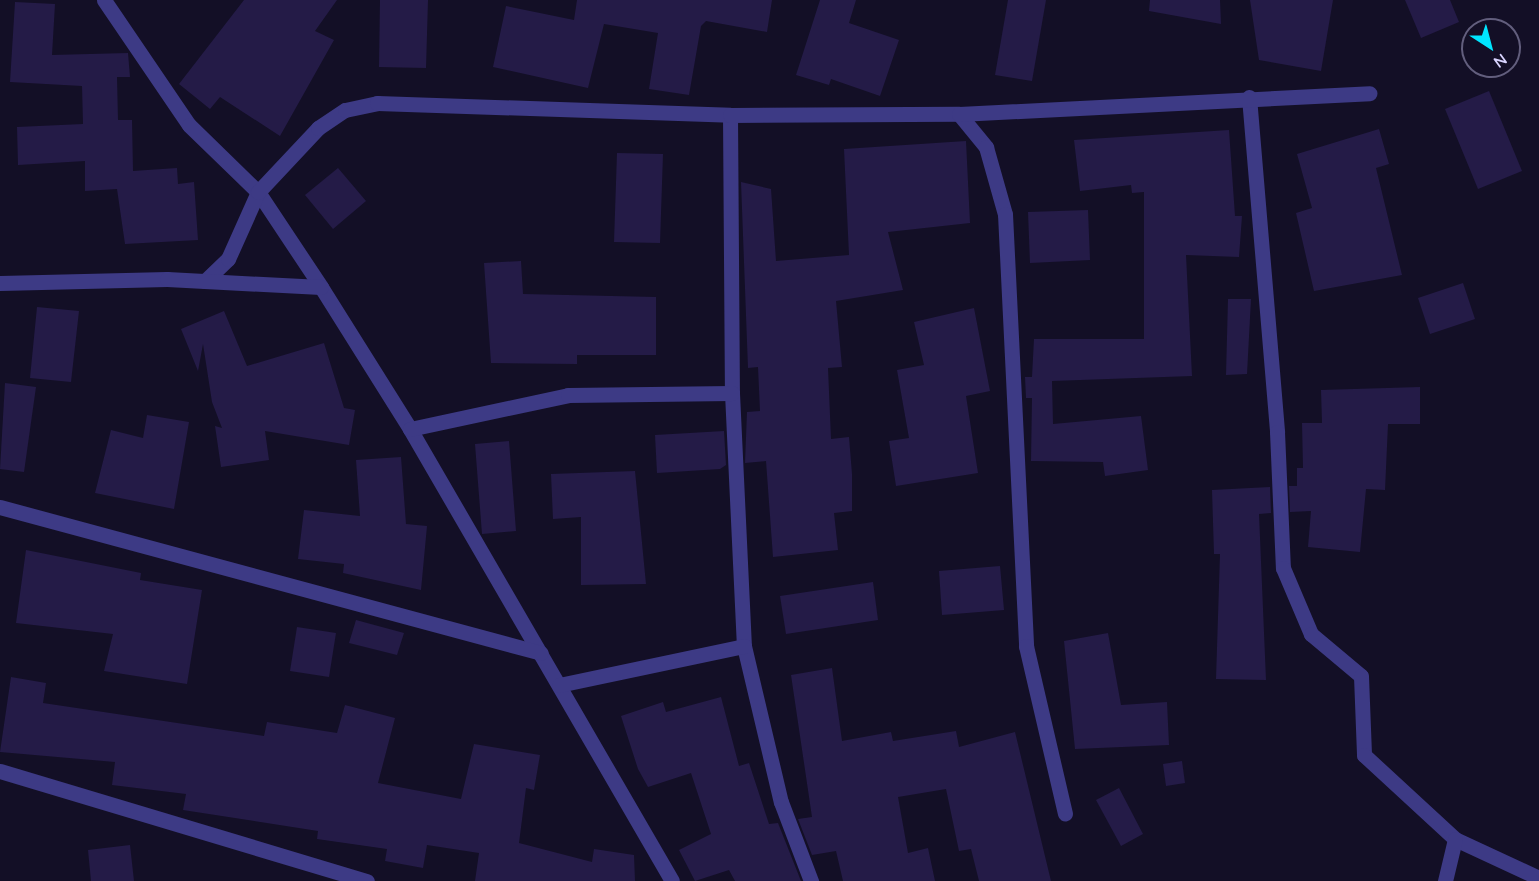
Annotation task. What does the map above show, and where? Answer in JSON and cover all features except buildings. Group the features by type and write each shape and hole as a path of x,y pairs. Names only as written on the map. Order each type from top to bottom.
{"street":[{"path":"104,0 189,125 258,192 321,287 410,429 542,653 672,881"},
{"path":"205,281 228,259 258,192 318,129 345,110 377,103 730,115 960,114 1249,97 1369,93"},
{"path":"1249,97 1277,432 1283,568 1311,634 1361,676 1364,755 1455,839 1539,878"},
{"path":"960,114 986,147 1005,214 1026,646 1065,814"},
{"path":"730,115 732,393 744,646 781,802 812,881"},
{"path":"0,283 205,281 321,287"},
{"path":"410,429 568,395 732,393"},
{"path":"0,507 542,653"},
{"path":"559,685 744,646"},
{"path":"0,771 367,881"},
{"path":"1445,881 1455,839"}]}
